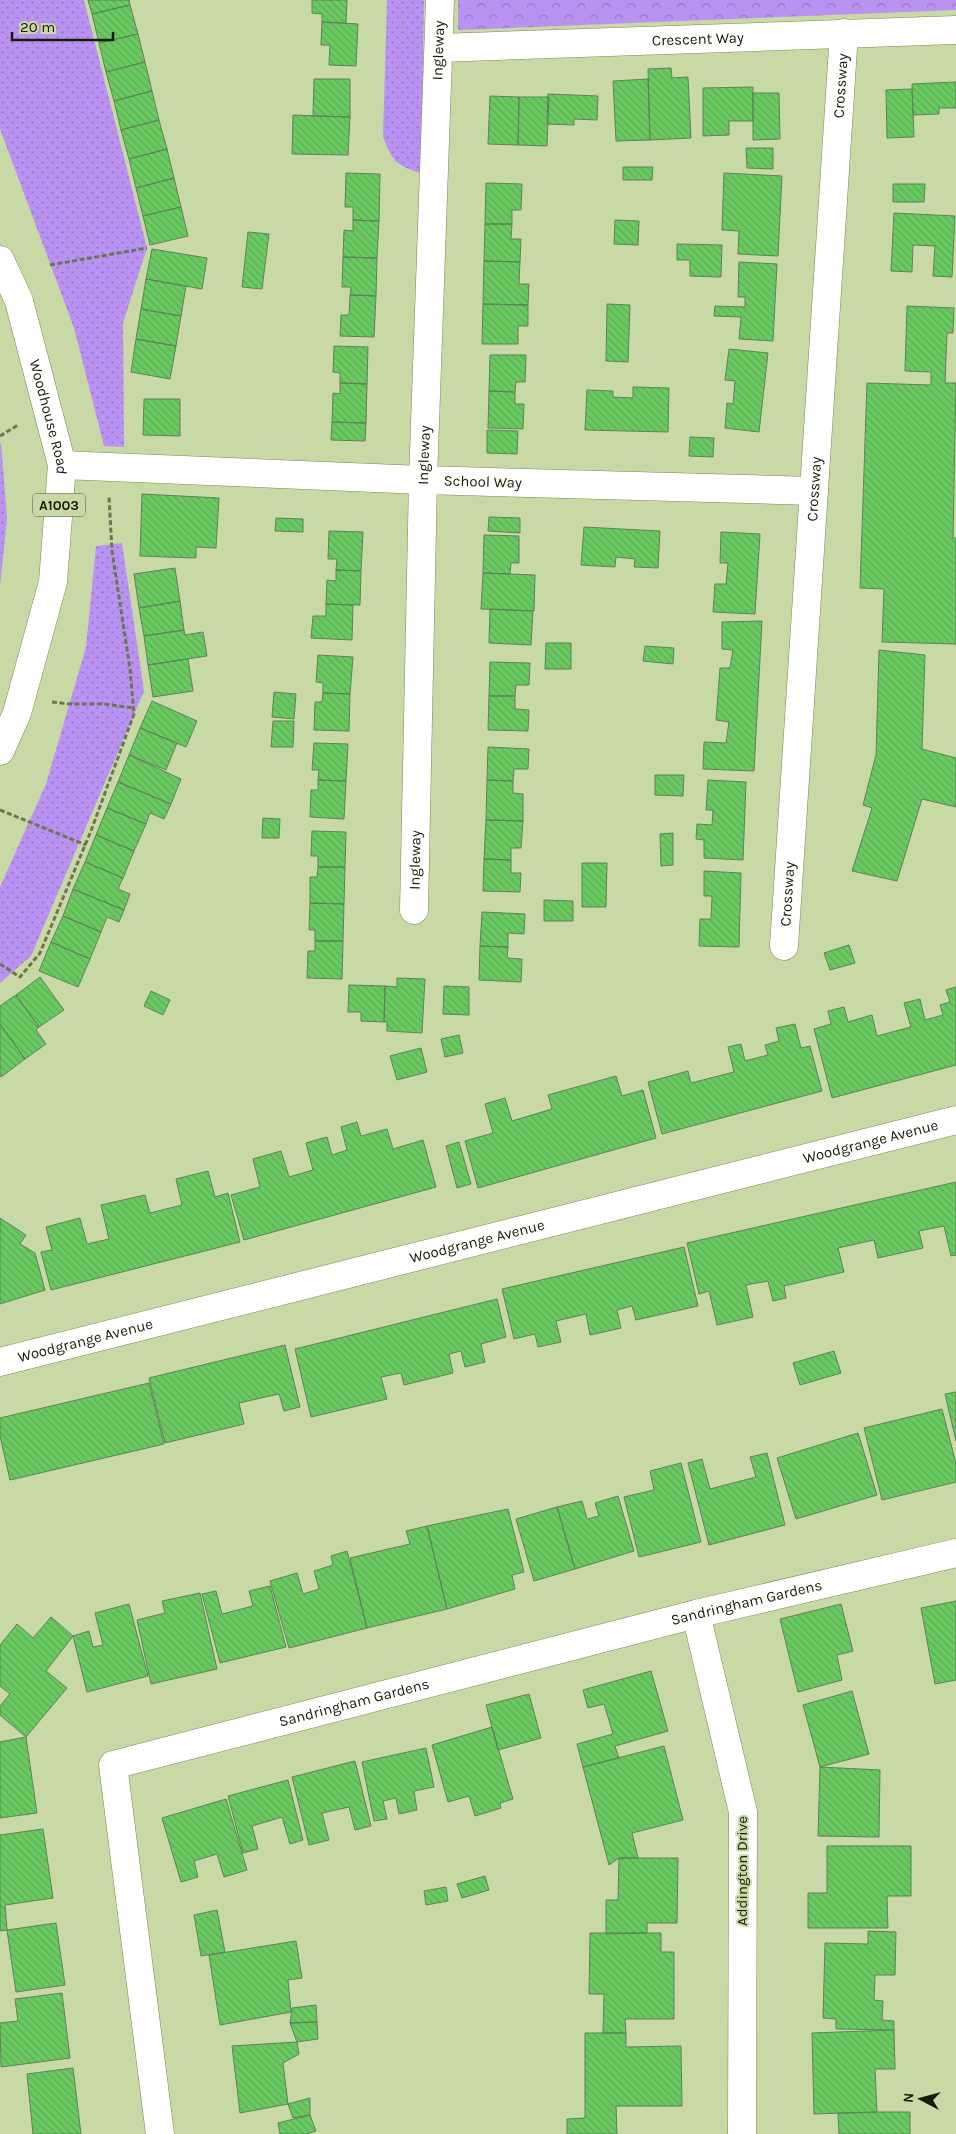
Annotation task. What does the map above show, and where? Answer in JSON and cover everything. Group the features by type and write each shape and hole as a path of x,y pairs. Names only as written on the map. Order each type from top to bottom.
{"street":[{"name":"Ingleway","path":"414,910 423,480 440,0"},
{"name":"Crescent Way","path":"439,48 844,32 956,30"},
{"name":"Crossway","path":"784,946 844,32"},
{"name":"Woodhouse Road","path":"0,260 18,301 62,465 53,582 17,713 0,751"},
{"name":"School Way","path":"62,465 423,480 814,490"},
{"name":"Woodgrange Avenue","path":"0,1362 956,1120"},
{"name":"Sandringham Gardens","path":"160,2134 113,1765 696,1614 956,1553"},
{"name":"Addington Drive","path":"696,1614 743,1812 742,2134"}],"path":[{"path":"50,265 147,248"},
{"path":"0,964 20,977 40,952 86,845 134,714 130,669 112,551 106,466"},
{"path":"21,697 70,704 104,704 133,708"},
{"path":"0,810 86,845"}],"green space":[{"path":"0,0 84,0 147,248 123,323 124,447 104,446 74,328 0,129"},
{"path":"387,0 424,0 421,173 400,165 392,157 383,137"},
{"path":"458,0 956,0 956,10 458,30"},
{"path":"0,444 7,518 0,586"},
{"path":"122,543 144,691 31,956 0,983 0,887 46,784 86,647 96,546"}],"building":[{"path":"88,0 129,0 130,5 92,14"},
{"path":"312,0 347,0 346,23 322,22 322,14 312,13"},
{"path":"130,5 138,34 99,43 92,14"},
{"path":"322,22 358,24 356,66 329,65 330,45 321,45"},
{"path":"138,34 145,62 106,72 99,43"},
{"path":"145,62 152,91 114,101 106,72"},
{"path":"671,68 672,78 688,77 691,138 650,140 648,69"},
{"path":"314,79 350,79 350,117 313,116"},
{"path":"648,79 650,140 616,141 613,81"},
{"path":"956,82 956,108 939,108 939,114 913,115 912,84"},
{"path":"753,87 753,121 729,121 729,135 703,136 703,88"},
{"path":"912,89 914,137 887,138 886,90"},
{"path":"152,91 159,120 121,130 114,101"},
{"path":"753,93 779,93 780,139 753,140"},
{"path":"548,94 598,96 597,120 574,119 574,125 547,124"},
{"path":"490,96 519,97 518,145 488,144"},
{"path":"519,97 549,97 547,146 518,145"},
{"path":"293,115 350,117 348,155 292,154"},
{"path":"159,120 167,149 129,159 121,130"},
{"path":"746,148 773,148 773,169 747,168"},
{"path":"167,149 174,178 136,188 129,159"},
{"path":"623,167 653,167 652,180 623,180"},
{"path":"346,173 380,174 379,221 353,220 353,207 345,207"},
{"path":"724,173 782,176 778,256 738,254 739,231 722,230"},
{"path":"174,178 181,207 143,216 136,188"},
{"path":"486,183 522,184 521,210 512,210 512,224 485,224"},
{"path":"893,184 925,184 924,202 893,202"},
{"path":"181,207 188,236 150,245 143,216"},
{"path":"894,213 955,216 952,277 933,276 935,246 913,245 912,272 891,271"},
{"path":"353,220 379,221 377,258 343,257 344,230 353,231"},
{"path":"615,220 639,221 638,245 614,244"},
{"path":"485,224 512,224 511,239 521,239 520,262 484,261"},
{"path":"248,232 269,234 262,289 242,287"},
{"path":"677,244 722,245 721,277 690,276 690,260 677,260"},
{"path":"152,249 207,258 202,289 146,279"},
{"path":"343,257 377,258 376,296 350,295 351,287 342,287"},
{"path":"484,261 520,262 519,284 529,284 528,305 483,304"},
{"path":"739,262 777,264 773,341 739,339 741,317 714,316 715,306 745,307 745,297 738,297"},
{"path":"146,279 186,286 181,316 141,309"},
{"path":"350,295 376,296 374,337 340,336 341,315 349,315"},
{"path":"483,304 528,305 528,326 518,326 518,344 482,344"},
{"path":"607,304 630,305 628,362 606,361"},
{"path":"907,306 954,308 953,333 947,333 945,383 956,383 953,538 956,538 956,644 882,642 884,589 860,588 867,383 931,385 931,372 905,371"},
{"path":"141,309 181,316 176,346 136,339"},
{"path":"136,339 176,346 170,379 131,372"},
{"path":"334,346 368,347 367,384 340,383 340,373 333,372"},
{"path":"729,349 768,353 759,432 725,428 727,403 733,404 735,381 725,380"},
{"path":"490,355 526,355 525,382 516,382 515,392 489,391"},
{"path":"340,383 367,384 366,423 332,422 333,393 340,394"},
{"path":"633,387 669,388 668,432 585,430 587,390 613,391 613,397 633,398"},
{"path":"489,391 515,392 515,404 524,404 523,429 488,428"},
{"path":"144,399 180,399 180,436 143,435"},
{"path":"332,422 366,423 365,441 331,440"},
{"path":"487,430 518,431 517,454 487,453"},
{"path":"690,437 714,438 713,457 689,456"},
{"path":"142,494 219,498 216,548 196,547 196,558 140,556"},
{"path":"489,517 520,518 520,533 488,531"},
{"path":"276,518 303,519 303,532 275,531"},
{"path":"584,527 660,531 658,568 634,567 635,559 616,557 615,567 581,565"},
{"path":"329,531 363,532 361,571 336,570 337,559 328,559"},
{"path":"721,532 760,534 755,614 713,612 715,584 726,584 728,563 720,563"},
{"path":"484,535 519,536 519,563 511,563 510,574 483,573"},
{"path":"175,568 180,601 139,608 134,574"},
{"path":"336,570 361,571 360,605 326,604 327,580 336,581"},
{"path":"483,573 535,575 534,611 481,609"},
{"path":"180,601 184,630 144,636 139,608"},
{"path":"326,604 353,605 352,640 311,638 313,616 326,616"},
{"path":"490,609 533,611 531,645 489,643"},
{"path":"762,621 754,771 703,769 704,742 726,743 729,722 716,720 720,668 730,668 733,650 722,649 722,622"},
{"path":"184,630 185,635 203,632 207,656 148,665 144,636"},
{"path":"546,643 571,643 571,669 545,669"},
{"path":"645,646 674,648 673,664 643,661"},
{"path":"879,650 925,655 922,749 956,758 956,807 922,799 897,881 852,871 872,808 863,805 876,755"},
{"path":"318,655 353,657 350,694 323,693 323,683 316,682"},
{"path":"188,659 193,691 153,697 148,665"},
{"path":"490,662 530,663 529,685 516,685 515,696 489,696"},
{"path":"274,692 296,694 294,719 272,717"},
{"path":"323,693 350,694 349,731 314,730 315,702 322,702"},
{"path":"489,696 515,696 515,709 529,710 528,731 488,730"},
{"path":"152,701 197,721 186,747 140,728"},
{"path":"273,721 294,721 293,747 271,747"},
{"path":"140,728 177,743 166,770 129,755"},
{"path":"314,743 348,744 346,781 318,780 319,770 312,770"},
{"path":"488,747 529,749 528,769 514,769 513,781 487,780"},
{"path":"129,755 181,779 171,804 118,782"},
{"path":"655,775 684,775 683,796 655,795"},
{"path":"318,780 346,781 344,819 310,817 311,790 318,790"},
{"path":"487,780 513,781 513,793 523,794 523,821 486,820"},
{"path":"708,780 746,782 743,860 704,858 704,840 696,839 697,824 712,825 713,810 706,810"},
{"path":"118,782 171,804 164,819 150,813 146,824 107,808"},
{"path":"107,808 146,824 134,851 96,835"},
{"path":"263,818 280,819 279,838 262,838"},
{"path":"486,820 523,821 521,848 511,848 511,860 484,859"},
{"path":"312,831 346,832 345,867 318,867 318,856 311,856"},
{"path":"673,833 673,865 661,866 660,834"},
{"path":"96,835 134,851 123,878 85,862"},
{"path":"484,859 511,860 511,873 521,873 520,892 483,891"},
{"path":"85,862 123,878 118,889 130,894 124,910 73,889"},
{"path":"582,863 607,863 606,907 582,907"},
{"path":"318,867 345,867 344,904 310,903 310,877 317,877"},
{"path":"704,871 741,873 739,947 699,946 700,919 711,919 712,896 704,896"},
{"path":"73,889 124,910 119,922 107,917 101,932 63,916"},
{"path":"544,900 573,901 573,921 544,921"},
{"path":"310,903 344,904 343,941 315,941 315,930 309,930"},
{"path":"482,912 525,914 524,934 508,933 508,947 480,946"},
{"path":"63,916 101,932 90,959 51,942"},
{"path":"315,941 343,941 342,979 307,978 308,951 315,951"},
{"path":"51,942 90,959 78,987 39,971"},
{"path":"849,945 855,963 830,970 824,953"},
{"path":"480,946 508,947 507,958 522,959 521,982 479,980"},
{"path":"40,977 64,1010 39,1027 16,995"},
{"path":"397,978 425,979 422,1033 387,1031 387,1022 384,1022 385,986 397,987"},
{"path":"349,985 385,986 384,1022 361,1021 361,1012 348,1012"},
{"path":"444,986 469,987 469,1015 443,1014"},
{"path":"956,987 956,1065 832,1098 814,1029 831,1024 828,1011 844,1007 848,1022 872,1015 877,1036 911,1027 904,1003 920,999 925,1020 943,1015 940,1005 950,1002 946,990"},
{"path":"151,991 170,1000 163,1015 144,1006"},
{"path":"16,995 39,1027 36,1030 46,1044 25,1059 0,1024 0,1006"},
{"path":"0,1024 25,1059 1,1077 0,1076"},
{"path":"795,1024 801,1048 810,1046 822,1091 662,1134 648,1082 688,1071 691,1083 734,1072 728,1047 741,1044 745,1061 768,1055 765,1045 779,1041 776,1028"},
{"path":"459,1035 463,1053 445,1057 441,1039"},
{"path":"421,1048 427,1072 397,1080 390,1056"},
{"path":"616,1076 622,1096 643,1090 656,1138 478,1188 465,1141 493,1133 485,1104 505,1098 512,1121 552,1109 548,1095"},
{"path":"357,1122 361,1136 387,1129 393,1149 423,1140 436,1187 244,1240 231,1195 260,1187 253,1159 281,1151 289,1177 313,1170 306,1143 327,1137 332,1155 347,1150 341,1127"},
{"path":"459,1142 471,1184 457,1188 446,1146"},
{"path":"208,1171 215,1197 228,1193 240,1242 51,1290 41,1252 52,1250 46,1227 80,1218 87,1244 109,1239 101,1205 145,1195 150,1213 182,1205 176,1179"},
{"path":"956,1182 956,1255 951,1256 944,1226 919,1231 923,1248 878,1258 874,1240 838,1248 844,1272 784,1286 786,1298 773,1301 768,1281 746,1285 753,1317 717,1325 709,1291 699,1294 687,1243"},
{"path":"0,1218 26,1235 20,1244 35,1253 45,1290 0,1304"},
{"path":"684,1247 698,1306 636,1320 632,1306 617,1310 621,1328 590,1335 586,1314 556,1321 561,1342 538,1347 535,1334 514,1339 502,1289"},
{"path":"497,1299 506,1337 481,1344 485,1362 465,1367 461,1351 449,1354 453,1373 404,1385 401,1373 381,1377 387,1399 311,1417 295,1349"},
{"path":"285,1345 300,1407 284,1411 279,1394 239,1403 244,1424 165,1443 149,1378"},
{"path":"834,1351 841,1373 800,1385 793,1363"},
{"path":"149,1383 164,1444 10,1480 0,1436 0,1418"},
{"path":"956,1392 956,1441 945,1394"},
{"path":"942,1409 956,1464 956,1482 882,1500 864,1428"},
{"path":"858,1433 877,1495 796,1519 777,1458"},
{"path":"767,1453 785,1525 709,1545 688,1463 702,1459 710,1489 756,1477 750,1457"},
{"path":"681,1463 701,1542 639,1557 624,1497 654,1490 650,1471"},
{"path":"618,1496 634,1551 575,1569 557,1507 582,1501 587,1519 599,1516 595,1503"},
{"path":"557,1507 575,1569 534,1581 516,1519"},
{"path":"508,1509 524,1572 512,1575 515,1589 447,1609 427,1526"},
{"path":"427,1526 447,1609 367,1628 350,1558 410,1544 406,1531"},
{"path":"347,1551 367,1628 289,1648 270,1581 297,1573 303,1594 319,1589 314,1571 333,1565 331,1556"},
{"path":"270,1586 286,1647 220,1663 202,1594 216,1591 222,1614 253,1606 249,1591"},
{"path":"200,1593 217,1669 151,1684 137,1620 165,1613 162,1601"},
{"path":"956,1601 956,1680 935,1684 921,1608"},
{"path":"129,1604 148,1676 87,1692 73,1636 89,1631 93,1647 103,1645 95,1613"},
{"path":"841,1604 853,1651 837,1655 842,1680 798,1692 780,1619"},
{"path":"51,1617 73,1636 46,1671 67,1688 26,1737 0,1715 0,1706 10,1694 0,1686 0,1645 17,1624 33,1638"},
{"path":"651,1671 668,1731 615,1746 619,1758 583,1767 577,1744 613,1734 604,1704 588,1708 583,1690"},
{"path":"852,1691 869,1754 820,1767 803,1705"},
{"path":"529,1694 541,1738 498,1750 486,1705"},
{"path":"492,1727 513,1799 500,1803 501,1808 475,1816 469,1796 448,1802 432,1745"},
{"path":"26,1737 37,1813 0,1818 0,1742"},
{"path":"664,1746 683,1820 632,1833 638,1858 619,1858 609,1865 583,1767"},
{"path":"426,1748 434,1787 414,1791 417,1810 399,1814 396,1798 383,1801 387,1819 374,1821 362,1762"},
{"path":"355,1761 371,1826 355,1830 349,1807 322,1813 329,1840 309,1845 292,1777"},
{"path":"820,1767 880,1770 879,1837 818,1836"},
{"path":"288,1780 303,1840 290,1844 282,1817 252,1826 258,1849 243,1853 228,1796"},
{"path":"226,1799 247,1870 224,1877 217,1854 194,1861 198,1877 181,1882 162,1818"},
{"path":"43,1829 53,1898 5,1905 7,1930 0,1931 0,1835"},
{"path":"827,1846 911,1846 911,1896 887,1896 888,1928 808,1928 808,1893 827,1893"},
{"path":"619,1858 678,1858 677,1923 647,1923 647,1933 606,1934 606,1900 618,1900"},
{"path":"485,1876 489,1890 462,1898 457,1884"},
{"path":"446,1887 448,1901 426,1905 424,1891"},
{"path":"217,1910 225,1952 201,1956 194,1915"},
{"path":"56,1923 65,1985 16,1992 7,1930"},
{"path":"868,1931 896,1932 895,1975 875,1975 874,2000 883,2001 882,2020 894,2021 894,2030 836,2029 836,2019 823,2018 825,1943 868,1944"},
{"path":"590,1933 661,1933 661,1952 674,1952 674,2019 625,2019 626,2033 603,2033 604,1994 589,1994"},
{"path":"296,1941 302,1978 288,1980 291,2012 220,2025 209,1955"},
{"path":"62,1993 70,2058 1,2067 0,2023 18,2021 15,1999"},
{"path":"316,2005 317,2022 290,2023 292,2008"},
{"path":"317,2022 318,2039 297,2042 290,2023"},
{"path":"894,2030 895,2069 875,2069 877,2112 814,2114 812,2033"},
{"path":"585,2033 626,2033 626,2047 681,2046 682,2106 616,2106 617,2134 567,2134 567,2119 585,2118"},
{"path":"297,2042 299,2054 283,2063 288,2104 240,2113 232,2046"},
{"path":"73,2068 81,2134 33,2134 27,2074"},
{"path":"310,2098 310,2115 293,2118 288,2104"},
{"path":"910,2112 910,2134 839,2134 838,2113"},
{"path":"310,2115 316,2131 306,2134 280,2134 278,2123"}]}
